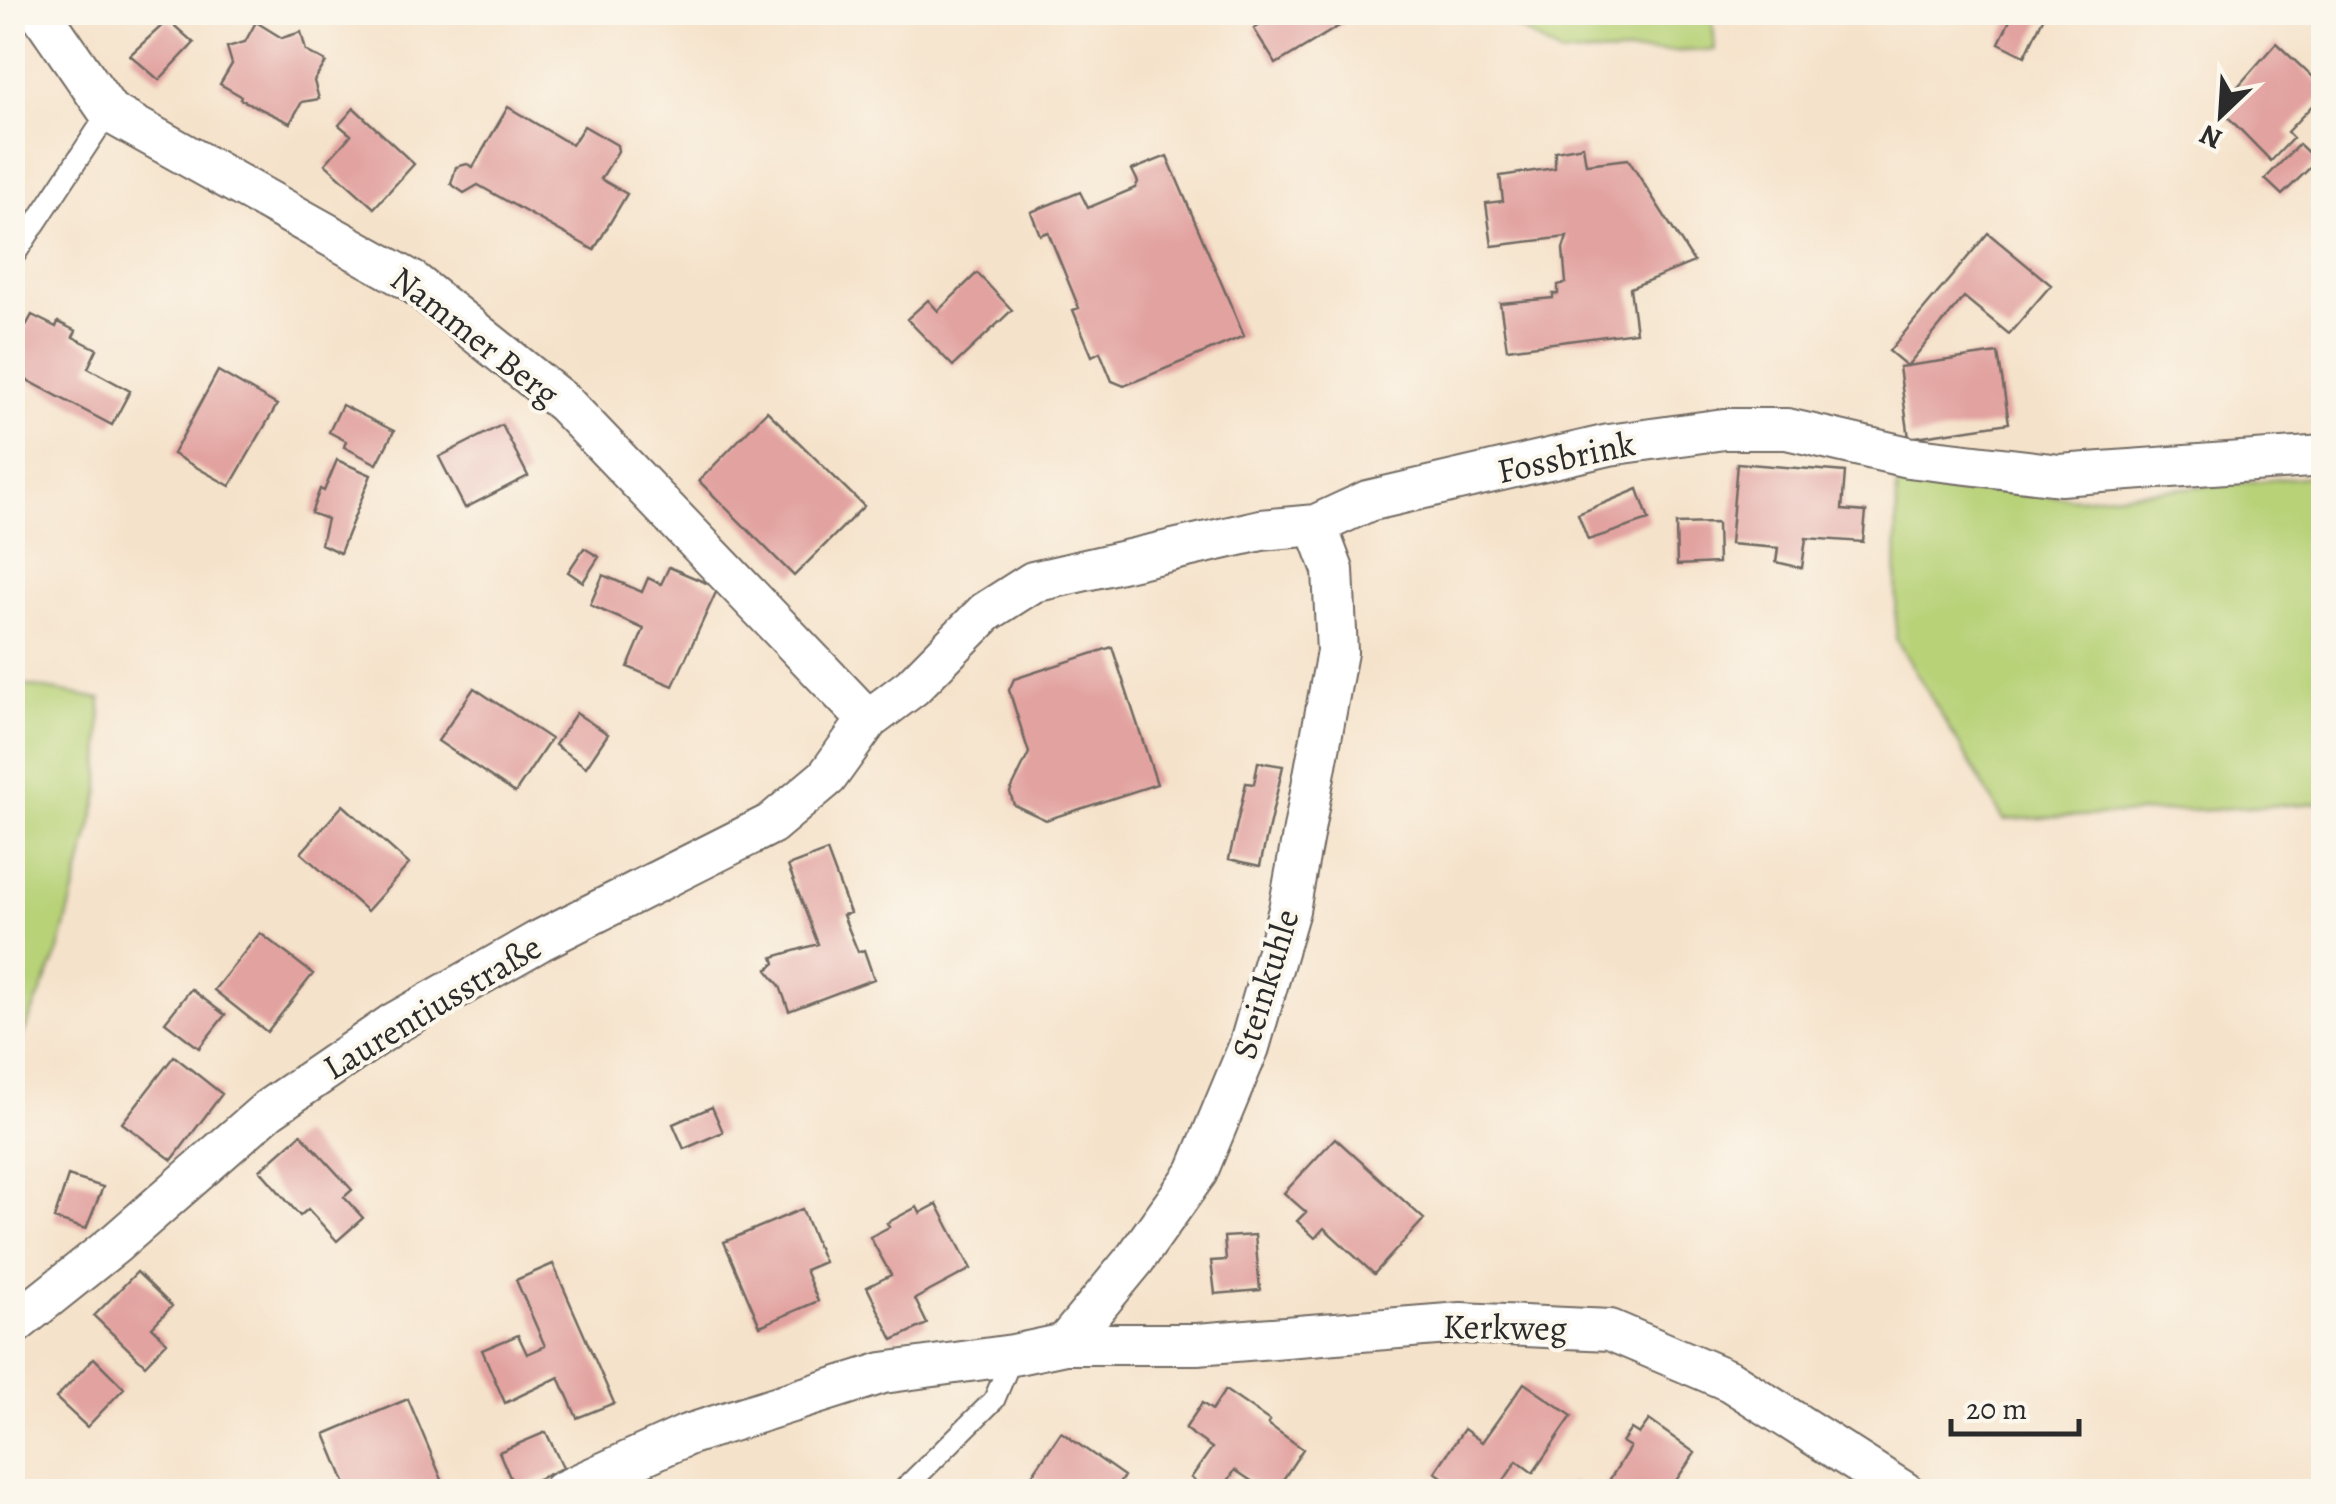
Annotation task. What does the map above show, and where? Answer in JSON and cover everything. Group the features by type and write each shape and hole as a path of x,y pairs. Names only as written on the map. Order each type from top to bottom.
{"street":[{"name":"Nammer Berg","path":"40,12 109,112 414,282 564,403 868,720"},
{"name":"Fossbrink","path":"868,720 912,687 986,612 1033,582 1261,530 1316,525 1368,501 1609,445 1724,429 1787,429 1908,458 2060,475 2324,456"},
{"name":"Steinkuhle","path":"1065,1344 1135,1259 1197,1172 1249,1046 1289,910 1337,652 1333,570 1316,525"},
{"name":"Laurentiusstraße","path":"12,1326 116,1243 269,1108 393,1024 539,941 771,824 827,777 868,720"},
{"name":"Kerkweg","path":"1065,1344 1197,1344 1461,1323 1610,1330 1730,1382 1904,1492"},
{"path":"562,1492 687,1435 882,1374 1065,1344"}],"lane":[{"path":"12,260 109,112"},
{"path":"901,1492 994,1400 1014,1355"}],"green space":[{"path":"1494,13 1712,13 1715,50 1561,55"},
{"path":"2323,475 2323,803 2004,820 1896,639 1897,483 2078,498"},
{"path":"13,683 101,699 100,791 59,951 13,1057"}],"building":[{"path":"1281,12 1337,12 1344,23 1276,64 1254,29"},
{"path":"2014,12 2046,12 2025,56 1999,43"},
{"path":"168,20 194,43 159,80 130,55"},
{"path":"256,22 282,38 301,32 306,51 326,62 314,81 319,99 302,102 290,123 240,99 220,84 232,64 227,47 245,42"},
{"path":"2276,43 2324,88 2324,93 2287,132 2293,138 2271,161 2219,108"},
{"path":"508,107 572,145 584,126 617,145 618,151 601,179 627,194 594,250 478,185 464,193 451,184 456,167 473,167"},
{"path":"354,108 414,164 374,208 325,164 351,135 339,125"},
{"path":"2299,144 2317,161 2282,195 2265,179"},
{"path":"1583,146 1586,164 1628,159 1694,262 1630,288 1636,332 1507,349 1500,303 1553,298 1553,294 1558,294 1558,285 1566,283 1563,249 1567,237 1492,246 1486,203 1503,201 1500,176 1555,168 1555,151"},
{"path":"1167,156 1244,336 1124,386 1112,381 1100,352 1092,356 1073,310 1079,308 1048,232 1040,235 1031,212 1080,192 1088,208 1135,188 1138,182 1132,170"},
{"path":"1988,233 2051,285 2009,334 1964,297 1907,366 1889,351"},
{"path":"977,273 1012,310 953,366 907,319 928,300 938,311"},
{"path":"32,315 56,327 58,322 76,331 73,337 97,349 88,368 130,391 112,425 12,372 12,351"},
{"path":"1998,353 2009,423 1909,438 1899,367"},
{"path":"218,371 277,405 230,486 173,454"},
{"path":"342,405 394,431 377,464 344,447 346,441 329,432"},
{"path":"767,411 864,506 794,576 699,481"},
{"path":"502,425 528,476 465,508 439,457"},
{"path":"337,460 371,475 340,553 321,544 327,519 311,513"},
{"path":"1737,463 1845,472 1842,510 1866,512 1863,542 1806,538 1802,568 1776,562 1778,548 1730,544"},
{"path":"1638,489 1649,520 1588,540 1578,514"},
{"path":"1717,523 1718,563 1677,565 1676,524"},
{"path":"584,548 599,557 583,582 568,572"},
{"path":"669,567 718,588 673,686 628,667 644,629 590,605 603,575 642,592 648,578 661,584"},
{"path":"1112,647 1157,784 1046,820 1014,805 1010,792 1029,753 1009,690 1014,679"},
{"path":"474,688 551,739 515,793 438,741"},
{"path":"576,713 608,734 586,767 555,745"},
{"path":"1258,762 1283,766 1260,866 1229,859 1246,783 1254,784"},
{"path":"343,805 409,864 367,911 301,853"},
{"path":"827,851 850,913 843,915 858,952 864,950 874,979 789,1011 780,986 767,970 775,963 773,957 818,944 788,866"},
{"path":"260,933 313,974 267,1032 214,990"},
{"path":"191,989 225,1015 199,1048 165,1022"},
{"path":"174,1056 222,1094 172,1160 122,1123"},
{"path":"712,1107 723,1132 684,1149 673,1124"},
{"path":"301,1134 352,1190 344,1197 363,1218 337,1241 308,1209 300,1216 260,1170"},
{"path":"1335,1138 1424,1219 1374,1274 1324,1228 1315,1238 1297,1221 1306,1212 1284,1193"},
{"path":"68,1176 103,1187 86,1229 54,1219"},
{"path":"937,1204 971,1269 915,1299 927,1324 893,1340 867,1287 891,1275 870,1237 917,1207 920,1213"},
{"path":"802,1209 824,1262 805,1270 818,1301 760,1326 724,1242"},
{"path":"1255,1235 1260,1290 1215,1294 1211,1261 1226,1260 1224,1237"},
{"path":"553,1264 614,1403 577,1418 559,1377 505,1403 482,1350 518,1335 527,1354 545,1346 516,1280"},
{"path":"137,1272 172,1306 152,1327 167,1342 145,1365 94,1316"},
{"path":"94,1358 124,1388 87,1427 56,1398"},
{"path":"1524,1383 1572,1416 1533,1473 1517,1461 1496,1492 1463,1492 1435,1472 1464,1429 1482,1442"},
{"path":"1225,1390 1303,1449 1275,1492 1268,1492 1235,1470 1221,1492 1210,1492 1191,1478 1212,1448 1185,1429 1202,1403 1212,1410"},
{"path":"408,1399 443,1482 420,1492 349,1492 325,1434"},
{"path":"1649,1420 1695,1453 1668,1492 1602,1492 1630,1447 1622,1442 1631,1429 1639,1434"},
{"path":"546,1432 563,1468 515,1489 499,1452"},
{"path":"1061,1432 1124,1476 1114,1492 1056,1492 1032,1475"},
{"path":"1572,1482 1585,1492 1565,1492"}]}
